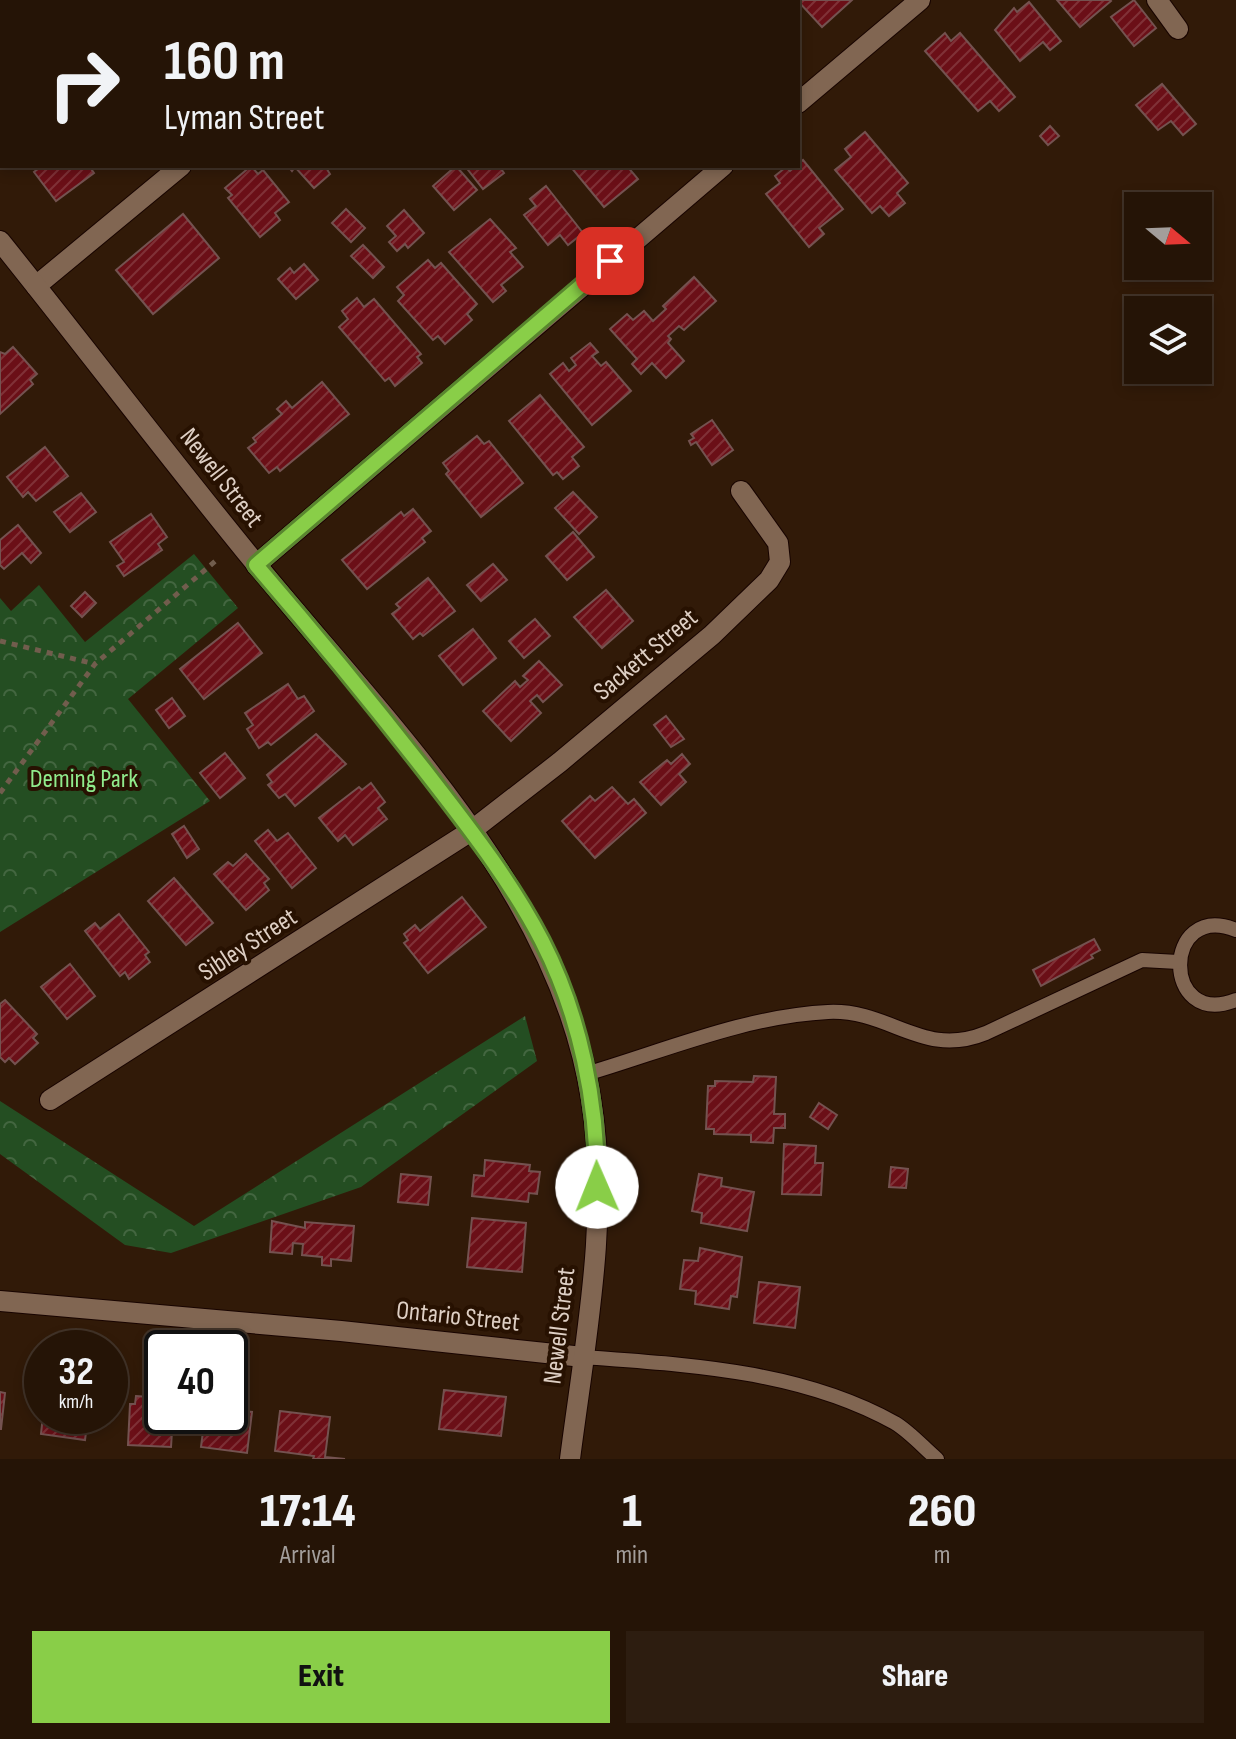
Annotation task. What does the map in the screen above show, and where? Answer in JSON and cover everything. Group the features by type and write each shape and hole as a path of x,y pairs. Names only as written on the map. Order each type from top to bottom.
{"street":[{"path":"800,101 920,0"},
{"path":"1157,0 1178,29"},
{"path":"36,286 179,168"},
{"path":"256,565 721,168"},
{"name":"Newell Street","path":"0,241 256,565 363,689 471,831 542,942 563,992 586,1074 598,1158 583,1357 570,1459"},
{"name":"Sackett Street","path":"471,831 560,762 712,635 769,580 780,562 778,543 741,491"},
{"name":"Sibley Street","path":"50,1100 471,831"},
{"name":"Ontario Street","path":"0,1301 341,1331 583,1357"}],"lane":[{"path":"1236,930 1214,926 1195,933 1182,949 1178,962 1182,982 1196,998 1215,1004 1236,1000"},
{"path":"586,1074 749,1025 811,1013 857,1014 890,1023 934,1042 960,1041 986,1033 1142,960 1178,962"},
{"name":"Ontario Street","path":"583,1357 712,1366 814,1390 896,1424 937,1459"}],"path":[{"path":"0,793 95,664 238,542"},
{"path":"0,641 95,664"}],"green space":[{"name":"Deming Park","path":"194,554 238,608 128,699 210,801 0,932 0,598 11,611 39,585 85,642"},
{"path":"525,1016 537,1061 361,1187 171,1253 125,1245 0,1154 0,1101 194,1226"}],"building":[{"path":"800,0 852,0 822,27"},
{"path":"1057,0 1110,0 1111,1 1080,27"},
{"path":"1134,0 1156,28 1134,46 1111,17"},
{"path":"1029,2 1061,41 1050,50 1043,42 1020,61 995,30 1014,8 1017,12"},
{"path":"945,33 951,41 960,33 1015,97 999,111 990,101 978,111 925,51"},
{"path":"1162,84 1196,124 1183,135 1171,121 1158,130 1136,105"},
{"path":"1050,126 1059,136 1048,145 1040,136"},
{"path":"865,132 908,183 897,193 905,203 889,216 880,206 872,213 835,170 851,157 845,149"},
{"path":"803,160 843,209 819,228 824,234 809,247 766,194 780,183 775,176 785,168 790,171 800,168"},
{"path":"39,168 90,168 94,173 56,201 34,172"},
{"path":"249,168 258,174 263,170 289,202 275,213 280,220 260,237 228,198 232,195 225,188"},
{"path":"296,168 326,168 330,174 314,188"},
{"path":"458,168 477,190 454,210 433,186"},
{"path":"467,168 500,168 504,173 483,189"},
{"path":"572,168 629,168 638,179 604,207"},
{"path":"546,186 583,233 568,245 560,235 548,245 524,215 536,206 530,199"},
{"path":"346,209 365,228 351,242 332,223"},
{"path":"404,210 424,233 408,248 405,244 397,251 389,242 396,236 387,226"},
{"path":"183,214 219,258 153,314 116,270"},
{"path":"490,219 516,248 510,252 523,267 501,285 506,291 493,302 449,252"},
{"path":"363,245 384,267 373,278 351,256"},
{"path":"428,260 435,268 441,263 477,304 467,314 472,320 445,344 438,336 433,340 398,301 404,295 397,287"},
{"path":"304,264 318,280 296,299 278,279 290,268 294,273"},
{"path":"694,277 716,301 684,330 679,326 668,336 671,339 668,343 684,361 666,378 652,363 641,374 632,364 637,359 610,329 627,314 633,320 644,311 653,321 666,309 663,306"},
{"path":"357,298 364,307 374,299 421,354 417,357 422,363 395,386 389,378 385,381 339,327 348,319 342,311"},
{"path":"590,343 598,352 592,356 601,366 606,362 631,391 592,425 550,374 563,363 569,371 576,365 571,358"},
{"path":"13,347 37,374 30,380 33,384 0,414 0,352 5,354"},
{"path":"322,382 349,414 280,471 277,467 269,473 248,448 256,442 253,438 282,414 277,409 286,401 292,408"},
{"path":"540,395 584,447 572,457 579,466 563,479 557,472 553,475 509,421"},
{"path":"712,420 733,450 712,465 696,442 691,445 689,441 694,438 691,434"},
{"path":"477,436 484,444 489,441 523,483 481,517 446,474 449,471 443,463"},
{"path":"45,447 68,476 36,501 28,492 23,497 7,477"},
{"path":"573,492 597,517 579,534 555,508"},
{"path":"81,493 96,512 70,532 54,512"},
{"path":"413,509 431,531 422,538 425,542 367,589 342,560 401,512 404,516"},
{"path":"151,514 167,537 158,544 162,550 124,576 117,566 124,562 110,542"},
{"path":"18,525 41,553 31,563 22,553 4,569 0,565 0,540"},
{"path":"573,532 594,557 567,580 546,556"},
{"path":"493,564 507,580 481,601 467,585"},
{"path":"428,578 455,611 423,636 420,633 413,639 392,614 400,608 396,604"},
{"path":"606,590 633,621 602,648 574,617"},
{"path":"85,592 96,603 82,617 71,606"},
{"path":"535,619 550,636 524,658 509,641"},
{"path":"238,623 262,653 204,699 180,669"},
{"path":"473,629 496,658 463,685 439,656"},
{"path":"539,661 562,685 543,702 537,695 530,701 541,713 511,741 483,711 515,681 520,687 528,680 523,676"},
{"path":"288,684 298,699 304,696 314,711 271,745 268,742 259,748 247,729 253,725 245,713"},
{"path":"172,698 185,716 169,728 156,710"},
{"path":"666,716 684,739 671,747 654,725"},
{"path":"316,734 346,764 295,806 285,794 279,798 268,785 272,782 267,775"},
{"path":"225,753 245,778 220,798 200,773"},
{"path":"682,754 690,764 679,774 686,782 661,805 640,782 667,760 671,764"},
{"path":"371,783 385,802 378,808 387,819 353,845 345,835 338,841 319,818 359,787 362,790"},
{"path":"612,787 628,804 634,799 646,813 595,858 562,821 590,796 595,801"},
{"path":"184,826 199,849 187,858 172,834"},
{"path":"268,830 277,841 288,833 316,868 292,888 255,841"},
{"path":"246,854 269,879 264,883 269,890 246,910 214,874 228,862 233,866"},
{"path":"174,878 213,923 186,945 148,901"},
{"path":"462,897 486,927 428,973 404,943 408,940 404,934 415,925 420,931"},
{"path":"119,914 149,952 145,955 150,962 129,979 125,972 120,976 85,931 95,923 100,929"},
{"path":"1094,939 1100,950 1091,955 1093,958 1041,986 1033,970"},
{"path":"70,964 95,996 67,1019 41,987"},
{"path":"5,1000 37,1034 33,1038 38,1043 15,1064 9,1058 5,1062 0,1057 0,1004"},
{"path":"754,1076 776,1077 774,1114 785,1114 785,1128 774,1128 773,1143 751,1142 751,1135 714,1134 714,1129 706,1129 708,1086 715,1086 715,1081 753,1082"},
{"path":"819,1103 837,1115 828,1129 810,1117"},
{"path":"784,1144 816,1146 815,1163 823,1163 821,1195 782,1194"},
{"path":"485,1160 530,1165 529,1171 540,1172 537,1194 529,1193 528,1202 472,1196 474,1175 484,1176"},
{"path":"891,1167 908,1169 906,1188 889,1187"},
{"path":"401,1174 431,1177 428,1205 398,1202"},
{"path":"699,1174 722,1178 721,1186 754,1192 747,1231 701,1223 702,1213 692,1211"},
{"path":"472,1218 526,1223 522,1272 467,1267"},
{"path":"272,1221 305,1228 305,1222 354,1226 351,1261 331,1259 331,1266 322,1265 322,1257 302,1255 303,1244 293,1243 292,1254 270,1252"},
{"path":"700,1248 742,1257 737,1297 731,1296 729,1309 695,1304 696,1291 680,1289 684,1260 698,1261"},
{"path":"759,1282 800,1287 795,1328 754,1323"},
{"path":"444,1390 506,1397 501,1436 439,1429"},
{"path":"0,1392 5,1393 1,1429 0,1429"},
{"path":"136,1396 144,1397 144,1434 172,1434 171,1447 128,1445 130,1404 135,1404"},
{"path":"280,1411 330,1417 325,1457 345,1459 313,1459 314,1456 275,1451"},
{"path":"248,1412 252,1412 247,1453 201,1447 203,1434 248,1434"},
{"path":"41,1434 86,1434 85,1440"}],"route":[{"path":"597,1187 598,1158 582,1052 563,992 542,942 471,831 363,689 256,565 610,261"}]}
